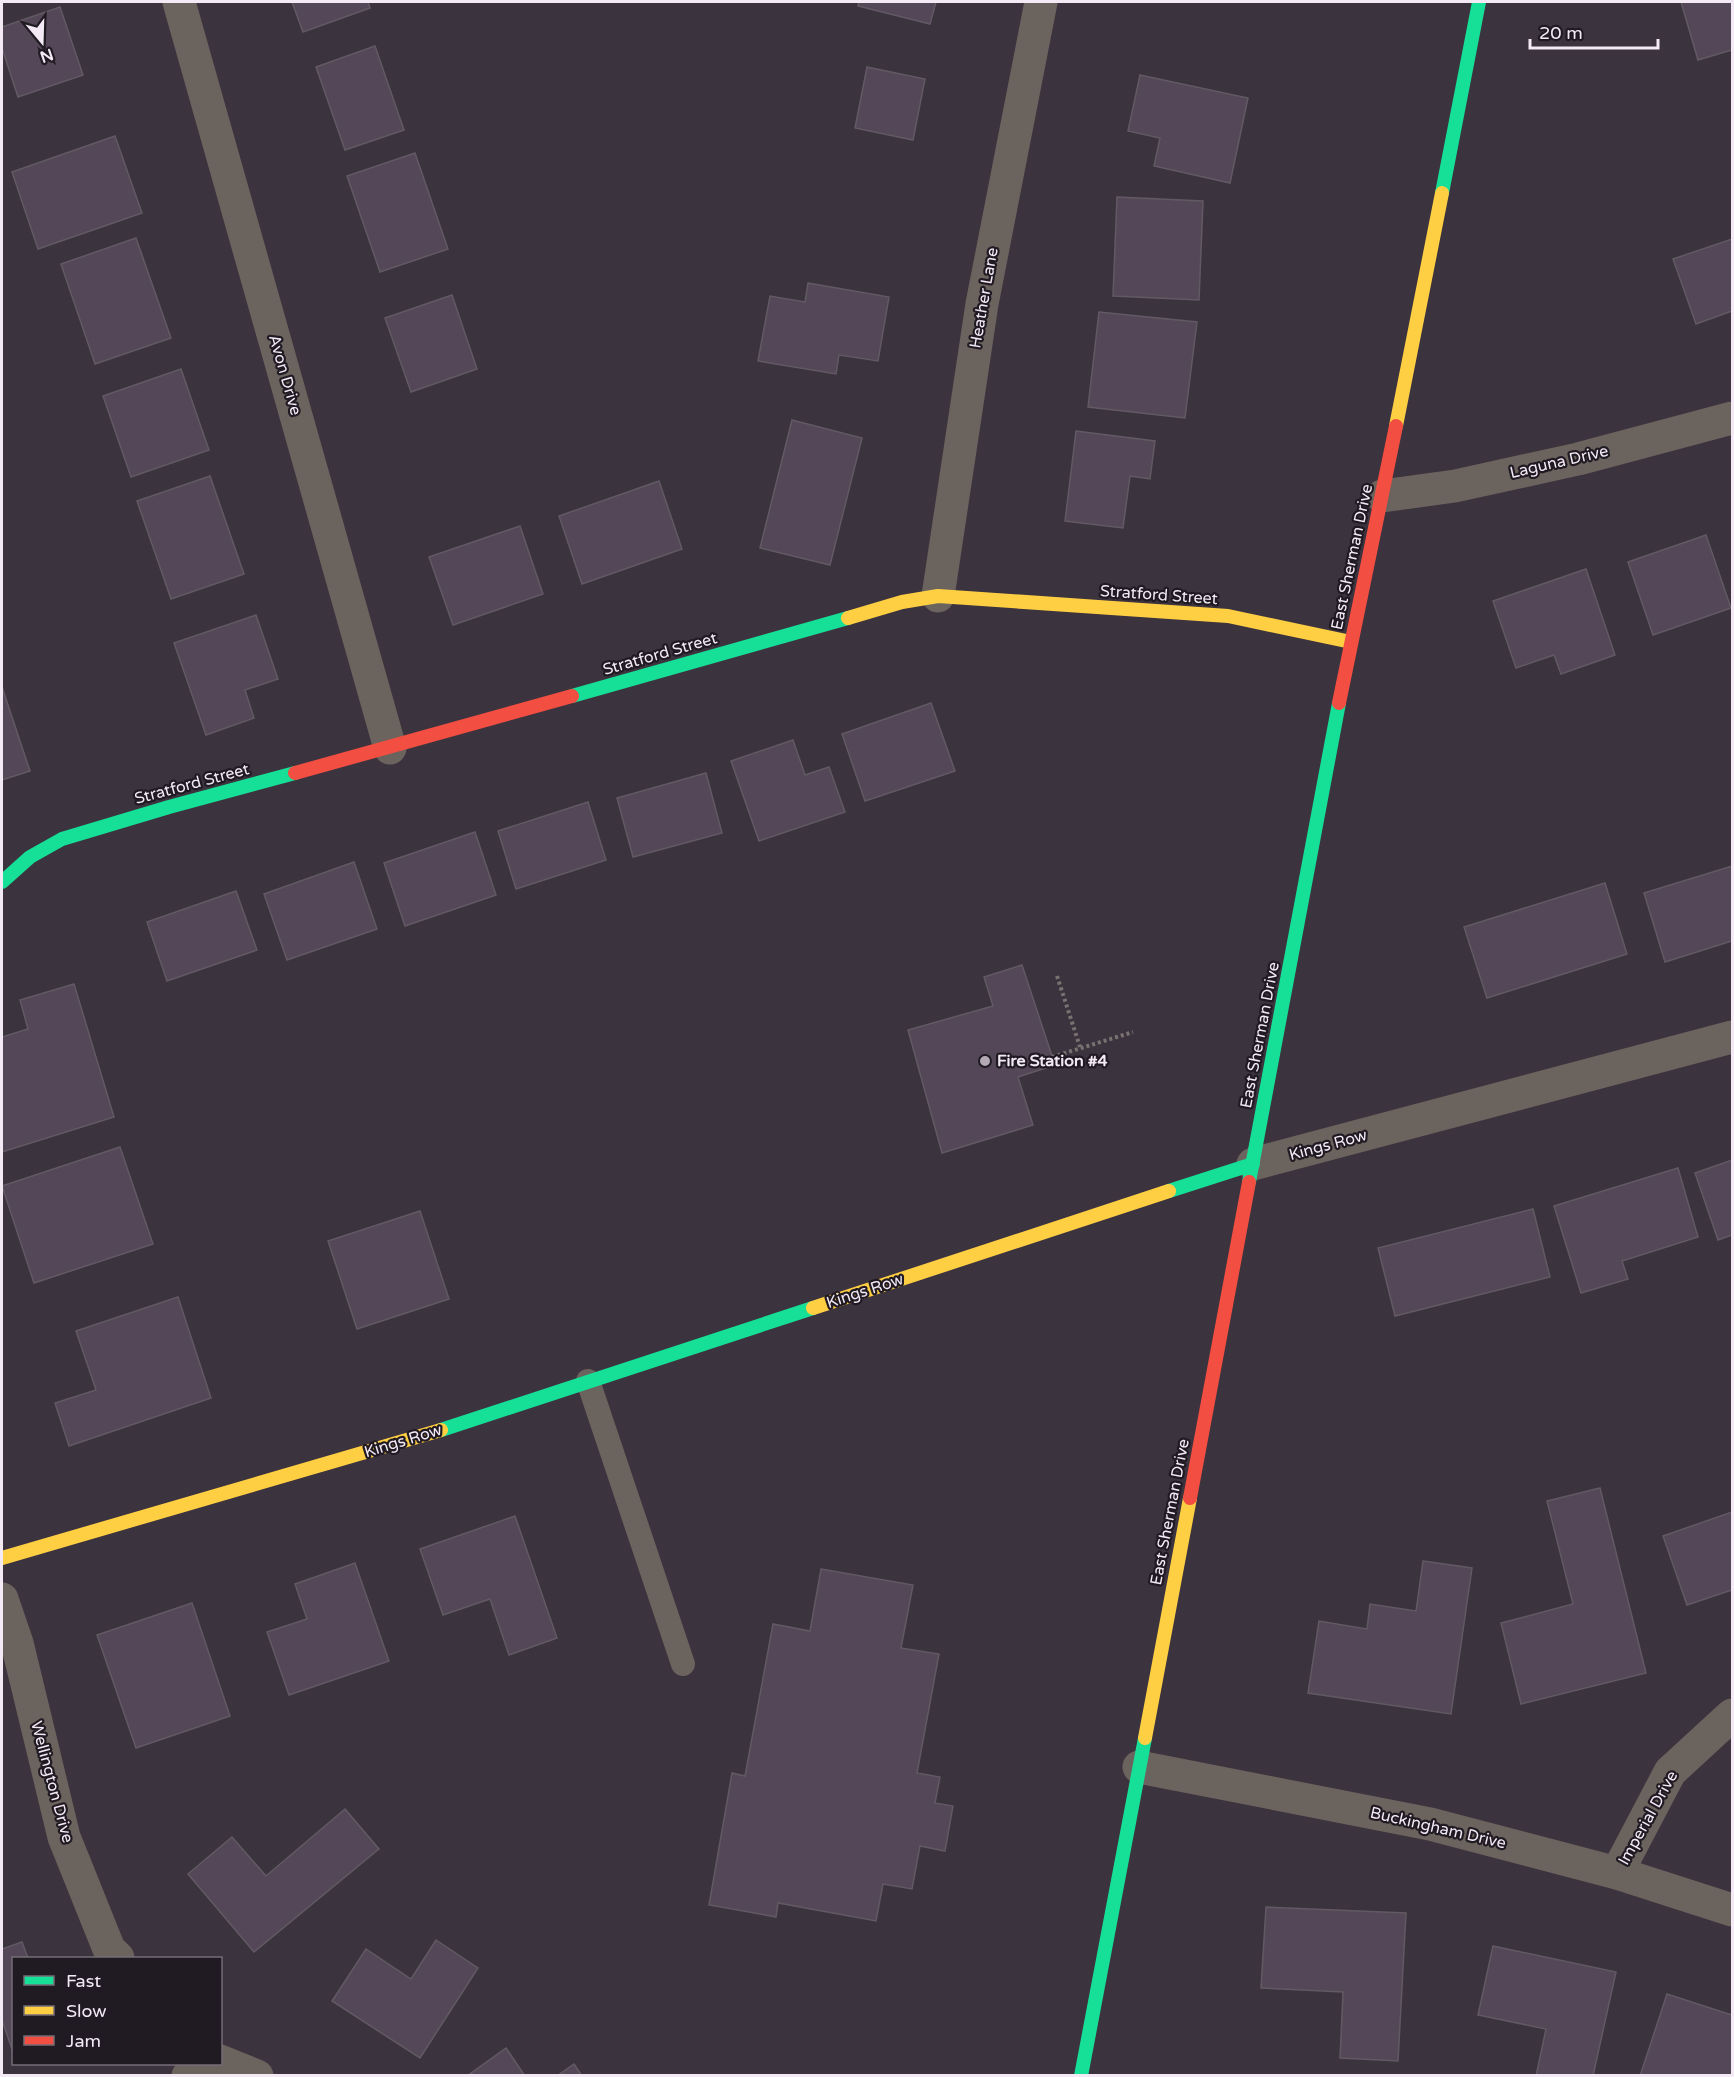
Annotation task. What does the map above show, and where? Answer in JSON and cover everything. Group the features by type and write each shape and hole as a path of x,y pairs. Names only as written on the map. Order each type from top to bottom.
{"street":[{"name":"Avon Drive","path":"179,2 390,748"},
{"name":"Heather Lane","path":"938,596 982,304 1041,2"},
{"name":"East Sherman Drive","path":"1081,2076 1351,642 1383,496 1479,2"},
{"name":"Laguna Drive","path":"1383,496 1455,486 1578,459 1732,418"},
{"name":"Stratford Street","path":"2,882 30,857 62,839 902,602 938,596 1228,616 1351,642"},
{"name":"Kings Row","path":"2,1558 408,1440 1253,1164 1732,1037"},
{"name":"Wellington Drive","path":"2,1599 17,1643 64,1837 110,1949 116,1957"},
{"name":"Imperial Drive","path":"1617,1873 1670,1772 1732,1715"},
{"name":"Buckingham Drive","path":"1139,1767 1430,1824 1617,1873 1732,1910"},
{"path":"222,2062 257,2076"},
{"path":"188,2076 201,2065"}],"lane":[{"path":"588,1381 683,1664"}],"path":[{"path":"1057,976 1080,1047"},
{"path":"1052,1056 1133,1032"}],"building":[{"path":"292,2 368,2 370,8 303,32"},
{"path":"859,2 936,2 930,24 858,6"},
{"path":"1681,2 1732,2 1732,50 1698,60"},
{"path":"60,7 83,75 18,97 2,48 2,27"},
{"path":"375,46 404,130 345,150 316,67"},
{"path":"867,67 925,79 913,140 855,128"},
{"path":"1140,75 1248,98 1230,183 1154,166 1160,138 1128,131"},
{"path":"115,136 142,213 38,249 12,172"},
{"path":"415,153 448,249 380,272 347,176"},
{"path":"1117,197 1203,201 1199,300 1113,296"},
{"path":"136,238 171,338 95,364 61,264"},
{"path":"1732,239 1732,311 1696,324 1673,259"},
{"path":"808,283 889,297 878,361 839,355 836,374 758,361 770,296 805,302"},
{"path":"452,295 477,369 411,392 385,318"},
{"path":"1099,312 1197,322 1185,418 1088,407"},
{"path":"181,369 209,450 131,477 103,396"},
{"path":"792,420 862,438 830,565 760,548"},
{"path":"1076,431 1155,441 1150,479 1130,476 1123,528 1065,521"},
{"path":"210,476 244,574 171,599 137,501"},
{"path":"659,481 682,549 582,584 559,516"},
{"path":"520,526 543,594 453,625 429,557"},
{"path":"1706,535 1731,608 1653,635 1628,562"},
{"path":"1586,569 1615,655 1561,674 1554,655 1516,668 1493,601"},
{"path":"256,615 278,679 245,690 254,718 206,735 174,643"},
{"path":"2,687 30,771 2,780"},
{"path":"931,703 955,771 865,801 842,734"},
{"path":"793,740 805,775 829,767 845,812 759,841 731,761"},
{"path":"706,773 722,833 633,857 617,798"},
{"path":"588,802 606,860 516,889 498,831"},
{"path":"475,832 496,895 405,926 384,863"},
{"path":"354,862 377,929 287,960 264,894"},
{"path":"1732,866 1732,941 1665,962 1644,893"},
{"path":"1605,883 1627,954 1487,998 1464,927"},
{"path":"236,891 257,950 167,981 147,922"},
{"name":"Fire Station #4","path":"1022,965 1055,1065 1018,1077 1033,1125 942,1153 908,1030 993,1006 984,977"},
{"path":"74,984 114,1117 2,1152 2,1037 28,1029 20,1000"},
{"path":"120,1147 153,1244 34,1283 2,1186"},
{"path":"1732,1160 1732,1235 1718,1240 1695,1173"},
{"path":"1678,1168 1698,1237 1622,1261 1628,1279 1581,1293 1554,1206"},
{"path":"1533,1209 1550,1277 1395,1316 1378,1248"},
{"path":"420,1211 449,1299 357,1329 328,1241"},
{"path":"178,1297 211,1398 69,1446 55,1403 96,1390 76,1331"},
{"path":"1600,1488 1646,1673 1521,1704 1501,1623 1573,1604 1547,1501"},
{"path":"1732,1512 1732,1590 1687,1605 1663,1536"},
{"path":"515,1516 557,1638 509,1655 490,1599 443,1615 420,1549"},
{"path":"1423,1561 1472,1568 1451,1714 1308,1693 1319,1621 1367,1629 1370,1604 1416,1611"},
{"path":"355,1563 389,1661 289,1695 267,1632 307,1619 295,1584"},
{"path":"821,1569 913,1585 901,1648 939,1654 917,1773 940,1777 935,1803 953,1806 945,1851 920,1846 912,1889 883,1884 876,1921 778,1903 776,1917 709,1905 732,1773 745,1776 773,1624 810,1631"},
{"path":"192,1603 230,1716 136,1748 97,1635"},
{"path":"345,1809 379,1849 254,1952 188,1874 232,1837 266,1876"},
{"path":"1266,1907 1406,1913 1398,2061 1340,2058 1343,1992 1261,1988"},
{"path":"436,1940 478,1968 420,2058 332,2001 366,1949 411,1979"},
{"path":"22,1942 28,1957 12,1957 12,2049 2,2020 2,1949"},
{"path":"1493,1946 1616,1972 1593,2076 1536,2076 1546,2029 1478,2015"},
{"path":"1667,1994 1732,2015 1732,2076 1640,2076"},
{"path":"506,2048 525,2076 467,2076"},
{"path":"574,2064 582,2076 557,2076"}],"traffic: fast":[{"path":"1442,193 1479,2"},
{"path":"572,696 848,618"},
{"path":"1249,1182 1339,703"},
{"path":"2,882 30,857 62,839 295,773"},
{"path":"1169,1191 1253,1164"},
{"path":"441,1430 813,1308"},
{"path":"1081,2076 1145,1738"}],"traffic: slow":[{"path":"1396,426 1442,193"},
{"path":"848,618 902,602 938,596 1228,616 1351,642"},
{"path":"813,1308 1169,1191"},
{"path":"2,1558 441,1430"},
{"path":"1145,1738 1190,1498"}],"traffic: jam":[{"path":"1339,703 1396,426"},
{"path":"295,773 572,696"},
{"path":"1190,1498 1249,1182"}],"place":[{"name":"Fire Station #4","path":"985,1061"}]}
